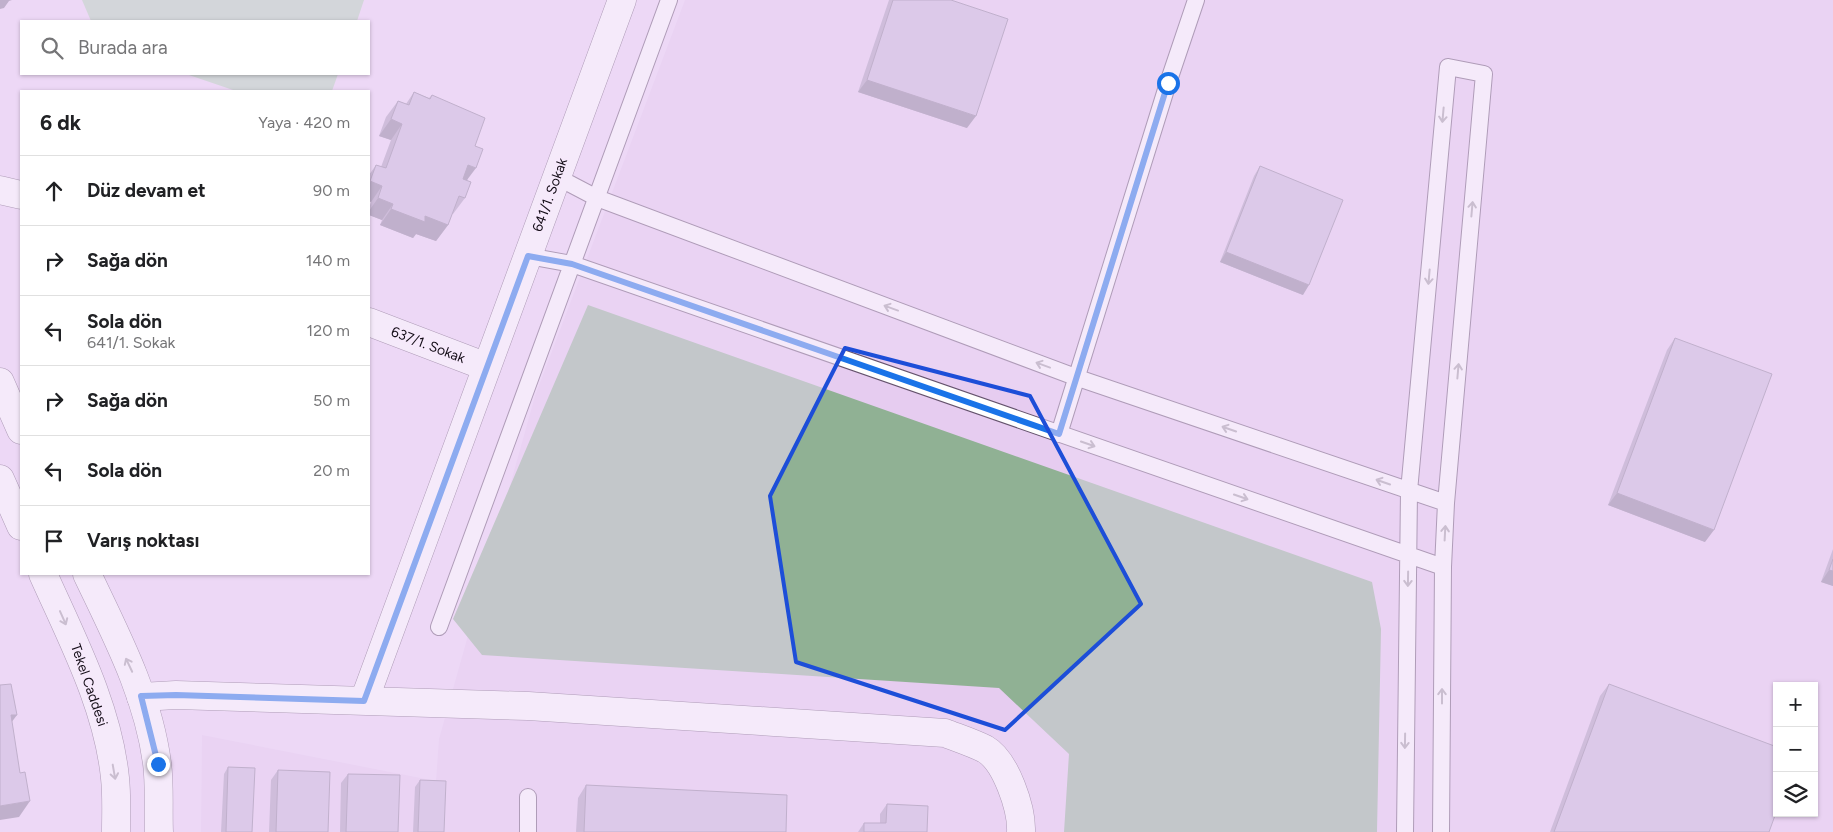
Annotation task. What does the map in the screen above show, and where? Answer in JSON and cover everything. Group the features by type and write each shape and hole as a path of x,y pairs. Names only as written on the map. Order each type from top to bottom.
{"street":[{"name":"641/1. Sokak","path":"364,701 622,0"},
{"path":"0,190 20,195"},
{"name":"637/1. Sokak","path":"370,322 487,367"},
{"path":"0,382 20,428"},
{"path":"0,479 20,524"},
{"name":"Tekel Caddesi","path":"43,575 76,647 98,704 115,778 116,832"},
{"path":"87,575 136,679 141,696 158,764 159,832"},
{"path":"141,696 176,695 528,706 945,733 987,750 1011,780 1022,824 1021,832"}],"lane":[{"path":"439,626 598,198 669,0"},
{"path":"1059,434 1078,378 1165,93 1196,0"},
{"path":"1405,832 1409,491 1448,67 1484,74 1446,503 1443,567 1441,832"},
{"path":"557,177 598,198 1078,378 1446,503"},
{"path":"528,256 572,264 1443,567"},
{"path":"528,797 528,832"}],"highlighted area":[{"path":"845,348 1030,396 1141,604 1005,730 796,662 770,496"}],"shaded area":[{"path":"685,0 1833,0 1833,832 201,832 202,735 436,781 439,739 535,396"}],"green space":[{"path":"82,0 364,0 357,20 91,20"},
{"path":"189,75 338,75 332,90 233,90"},
{"path":"588,305 1372,582 1381,629 1377,832 1064,832 1069,754 999,688 482,655 453,619"}],"building":[{"path":"893,0 951,0 1008,19 976,116 867,80"},
{"path":"414,92 430,99 432,95 485,118 475,146 483,149 476,168 468,165 463,179 471,182 465,198 459,196 448,225 425,216 425,222 391,209 393,204 378,198 382,186 370,181 376,165 386,168 402,124 391,119 398,101 409,105"},
{"path":"1260,166 1343,200 1309,285 1226,252"},
{"path":"1675,338 1772,374 1714,530 1617,493"},
{"path":"1833,559 1833,571 1829,570"},
{"path":"11,684 17,715 11,715 20,773 25,772 30,801 0,806 0,685"},
{"path":"1609,684 1773,746 1774,817 1769,832 1554,832"},
{"path":"228,767 255,768 252,832 226,832"},
{"path":"278,770 330,772 328,832 276,832"},
{"path":"348,774 400,775 398,832 346,832"},
{"path":"420,780 446,781 444,832 418,832"},
{"path":"586,785 787,795 786,832 584,832"},
{"path":"887,804 928,806 927,832 864,832 864,823 886,823"}],"route":[{"path":"158,764 141,696 176,695 364,701 528,256 572,264 1059,434 1078,378 1168,83"}]}
